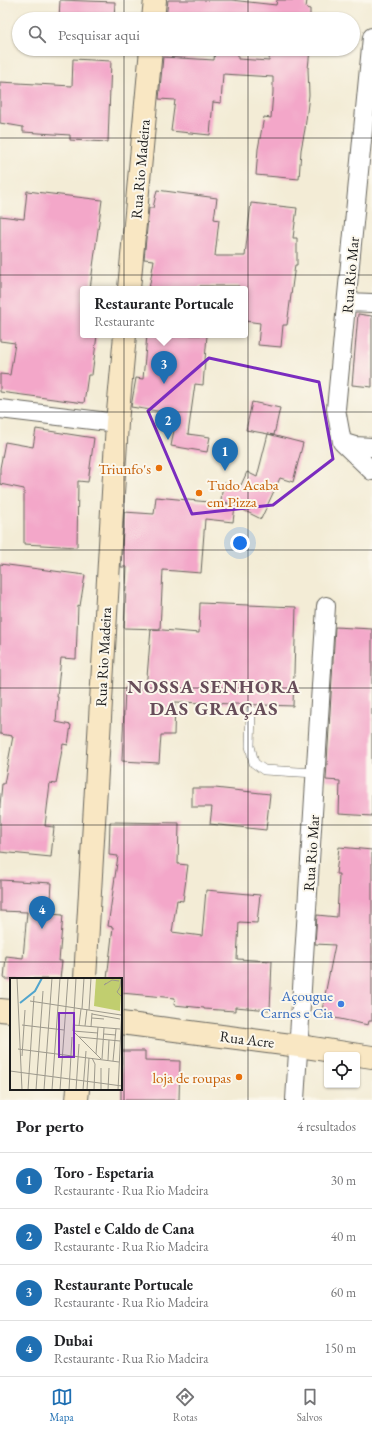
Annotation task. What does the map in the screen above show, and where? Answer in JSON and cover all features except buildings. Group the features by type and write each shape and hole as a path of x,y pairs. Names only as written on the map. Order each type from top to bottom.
{"street":[{"path":"154,12 155,0"},
{"name":"Rua Rio Mar","path":"342,442 336,409 372,36"},
{"name":"Rua Rio Madeira","path":"129,286 150,56"},
{"path":"347,302 372,303"},
{"name":"Rua Rio Madeira","path":"85,978 117,423 125,338"},
{"path":"0,409 117,423"},
{"path":"342,442 355,446 372,447"},
{"path":"342,442 372,471"},
{"name":"Rua Rio Mar","path":"296,1100 326,606"},
{"path":"0,1010 10,1011"},
{"name":"Rua Acre","path":"122,1023 372,1056"}],"lane":[{"path":"251,710 250,746 254,763 264,770 316,773"}],"highlighted area":[{"path":"209,358 319,382 333,459 273,505 192,514 148,411"}],"place":[{"name":"Restaurante Portucale","path":"164,384"},
{"name":"Pastel e Caldo de Cana","path":"168,440"},
{"name":"Triunfo's","path":"159,468"},
{"name":"Toro - Espetaria","path":"225,471"},
{"name":"Tudo Acaba em Pizza","path":"199,493"},
{"name":"Dubai","path":"42,929"},
{"name":"Açougue Carnes e Cia","path":"341,1004"},
{"name":"loja de roupas","path":"239,1077"}],"district":[{"name":"NOSSA SENHORA DAS GRAÇAS","path":"214,697"}]}
